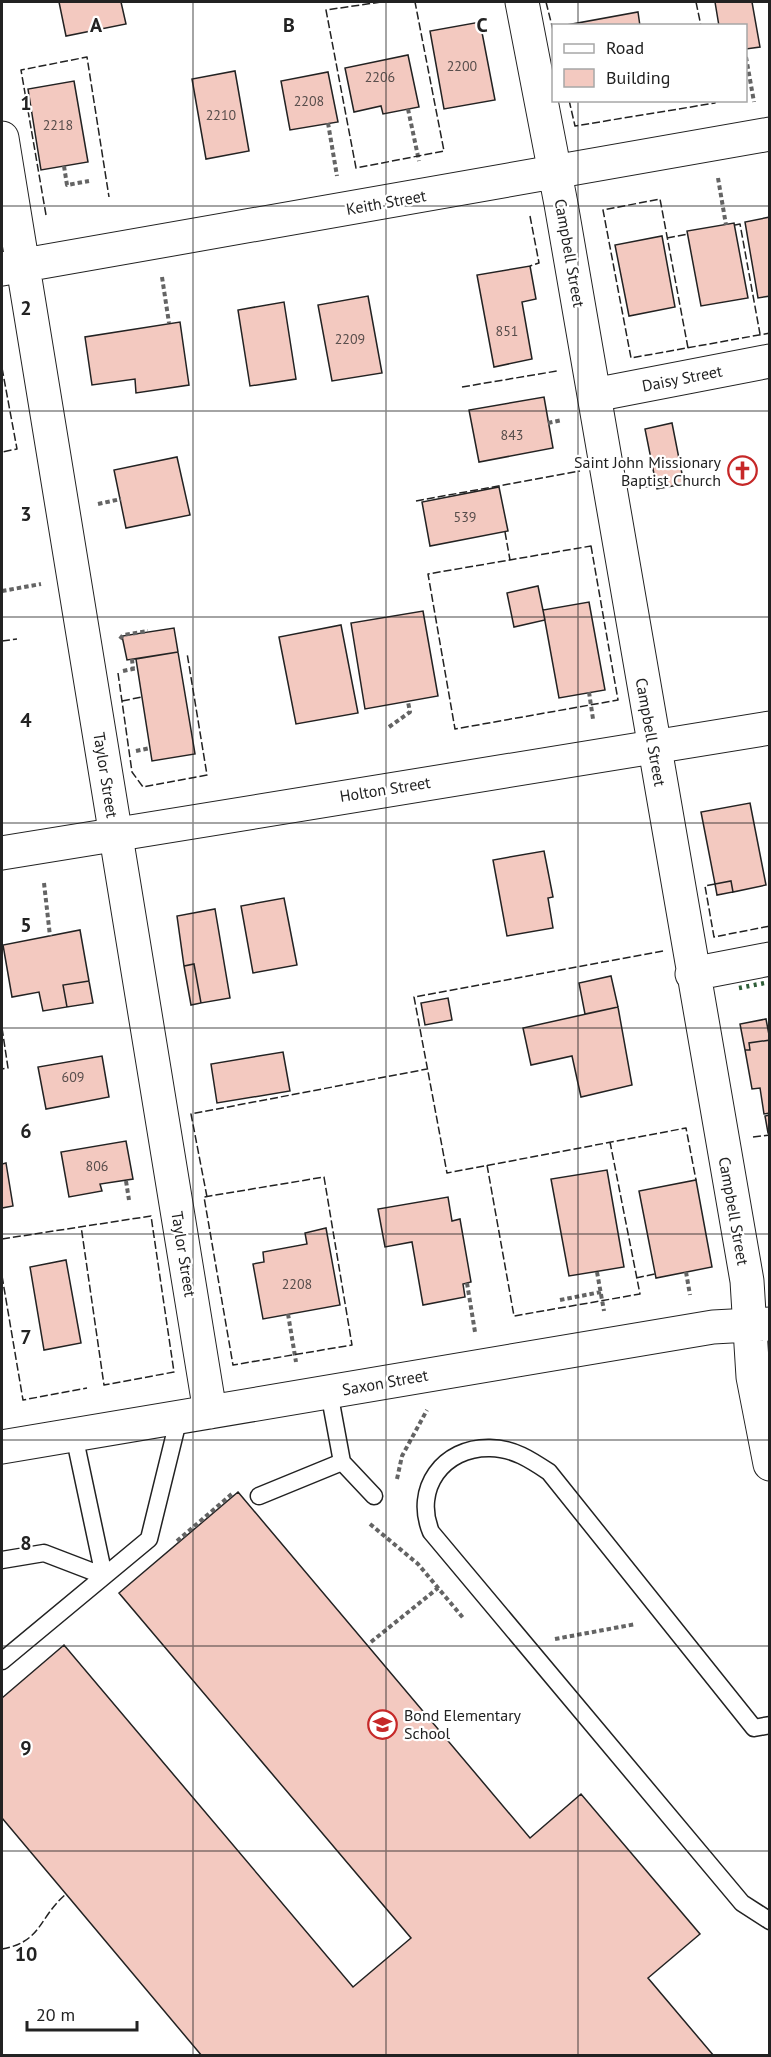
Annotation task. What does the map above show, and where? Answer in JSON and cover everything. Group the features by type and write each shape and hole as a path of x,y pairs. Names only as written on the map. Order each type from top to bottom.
{"street":[{"name":"Campbell Street","path":"522,2 556,172 692,974 747,1281 760,1325 753,1377 770,1464"},
{"name":"Keith Street","path":"12,267 765,135"},
{"name":"Taylor Street","path":"2,138 12,267 115,833 194,1414"},
{"name":"Daisy Street","path":"594,395 770,361"},
{"name":"Holton Street","path":"2,853 653,745 770,728"},
{"path":"692,974 770,959"},
{"name":"Saxon Street","path":"2,1447 713,1327 760,1325"}],"lane":[{"path":"329,1392 342,1462 374,1496"},
{"path":"2,1661 149,1539 194,1414"},
{"path":"74,1435 104,1576"},
{"path":"770,1725 754,1728 549,1472 528,1458 491,1448 472,1449 448,1461 428,1484 424,1516 431,1532 741,1903 770,1922"},
{"path":"259,1496 342,1462"},
{"path":"2,1560 44,1553 104,1576"}],"path":[{"path":"747,61 765,135"},
{"path":"408,109 427,195"},
{"path":"328,123 342,210"},
{"path":"711,144 726,225"},
{"path":"64,166 67,185 89,181"},
{"path":"157,242 169,323"},
{"path":"2,591 9,590"},
{"path":"122,649 121,636 147,631"},
{"path":"132,659 133,669"},
{"path":"589,692 593,719"},
{"path":"389,727 410,711 408,702"},
{"path":"44,877 50,936"},
{"path":"126,1180 129,1200"},
{"path":"597,1272 604,1311"},
{"path":"686,1272 691,1297"},
{"path":"467,1283 475,1333"},
{"path":"560,1300 601,1292"},
{"path":"288,1314 296,1363"},
{"path":"368,1523 418,1564 467,1622"},
{"path":"371,1642 438,1588"},
{"path":"549,1640 666,1618"}],"building":[{"path":"59,2 121,2 126,24 66,36"},
{"path":"715,2 752,2 760,47 747,49 747,24 719,24"},
{"path":"638,12 640,24 572,24"},
{"path":"480,22 495,100 444,109 430,31"},
{"path":"408,55 419,107 383,114 381,106 354,112 345,68"},
{"path":"235,71 249,151 206,159 192,79"},
{"path":"328,72 338,122 290,130 281,81"},
{"path":"74,81 88,162 41,170 28,89"},
{"path":"770,217 770,296 758,298 745,222"},
{"path":"734,223 748,298 701,306 687,231"},
{"path":"662,236 675,307 629,316 615,245"},
{"path":"530,266 536,299 522,302 532,359 494,367 477,275"},
{"path":"368,296 382,373 332,381 318,305"},
{"path":"284,302 296,379 250,386 238,310"},
{"path":"180,322 189,385 136,393 135,379 92,385 85,337"},
{"path":"544,397 553,448 479,462 469,410"},
{"path":"672,423 684,484 657,489 645,429"},
{"path":"177,457 190,515 126,528 114,470"},
{"path":"499,487 508,531 430,546 422,502"},
{"path":"538,586 545,620 514,627 507,593"},
{"path":"589,602 605,690 559,698 543,610"},
{"path":"423,611 438,696 365,709 351,623"},
{"path":"341,625 358,713 296,724 279,637"},
{"path":"174,628 178,652 127,660 122,636"},
{"path":"178,652 195,754 152,761 136,659"},
{"path":"750,803 766,885 733,892 731,881 715,884 701,812"},
{"path":"544,851 553,897 548,898 553,928 507,936 493,860"},
{"path":"731,881 733,892 717,895 715,884"},
{"path":"284,898 297,965 253,973 241,906"},
{"path":"215,909 230,998 201,1003 194,964 184,966 177,916"},
{"path":"80,930 89,981 63,985 67,1007 43,1011 39,992 12,997 3,945"},
{"path":"194,964 201,1003 191,1005 184,966"},
{"path":"611,976 618,1007 585,1014 579,983"},
{"path":"89,981 93,1003 67,1007 63,985"},
{"path":"448,998 452,1020 425,1025 421,1003"},
{"path":"618,1007 632,1085 581,1097 572,1056 531,1065 523,1028"},
{"path":"766,1019 770,1040 749,1043 750,1050 745,1050 740,1024"},
{"path":"770,1040 770,1113 764,1114 760,1088 752,1089 745,1050 750,1050 749,1043"},
{"path":"283,1052 290,1091 217,1103 211,1064"},
{"path":"102,1056 109,1097 46,1109 38,1067"},
{"path":"770,1115 770,1133 768,1133 765,1116"},
{"path":"126,1141 133,1179 100,1184 102,1191 69,1197 61,1152"},
{"path":"6,1163 13,1206 2,1208 2,1164"},
{"path":"607,1170 624,1267 569,1276 551,1179"},
{"path":"696,1180 712,1267 656,1278 639,1191"},
{"path":"448,1197 452,1221 460,1219 471,1282 463,1284 465,1297 423,1305 412,1242 385,1247 378,1209"},
{"path":"326,1228 340,1305 263,1319 253,1264 264,1262 263,1252 307,1244 305,1233"},
{"path":"66,1260 81,1343 44,1350 30,1267"},
{"path":"238,1492 530,1838 581,1794 700,1934 648,1978 714,2056 202,2056 2,1818 2,1698 64,1645 353,1987 411,1938 119,1593"}],"hedge":[{"path":"739,988 770,982"}],"fence":[{"path":"381,2 326,10 356,168 444,151 415,2"},
{"path":"546,2 552,26"},
{"path":"696,2 701,24"},
{"path":"46,215 21,70 87,57 109,197"},
{"path":"569,102 575,126 715,102"},
{"path":"688,348 660,199 603,210 631,358 770,333"},
{"path":"530,216 539,263 530,266"},
{"path":"735,225 740,224 760,334"},
{"path":"667,238 688,234"},
{"path":"2,368 17,449 2,452"},
{"path":"462,387 557,371"},
{"path":"416,501 580,471"},
{"path":"505,532 510,560"},
{"path":"591,546 618,700 455,729 428,574 591,546"},
{"path":"2,641 17,639"},
{"path":"118,673 132,772 143,787 207,775 187,653"},
{"path":"122,701 142,697"},
{"path":"715,884 705,886 714,937 770,926"},
{"path":"663,951 414,997 447,1173 686,1128 696,1180"},
{"path":"2,1028 8,1068 2,1069"},
{"path":"207,1197 191,1114 427,1069"},
{"path":"753,1137 770,1135"},
{"path":"487,1165 514,1316 640,1294 610,1142"},
{"path":"324,1177 352,1345 233,1365 204,1197 324,1177"},
{"path":"2,1239 151,1216 174,1372 104,1385 81,1226"},
{"path":"636,1278 655,1274"},
{"path":"2,1276 23,1400 87,1388"},
{"path":"2,1949 15,1946 32,1935 66,1894"}],"place":[{"name":"Saint John Missionary Baptist Church","path":"742,471"},
{"name":"Bond Elementary School","path":"383,1724"}]}
